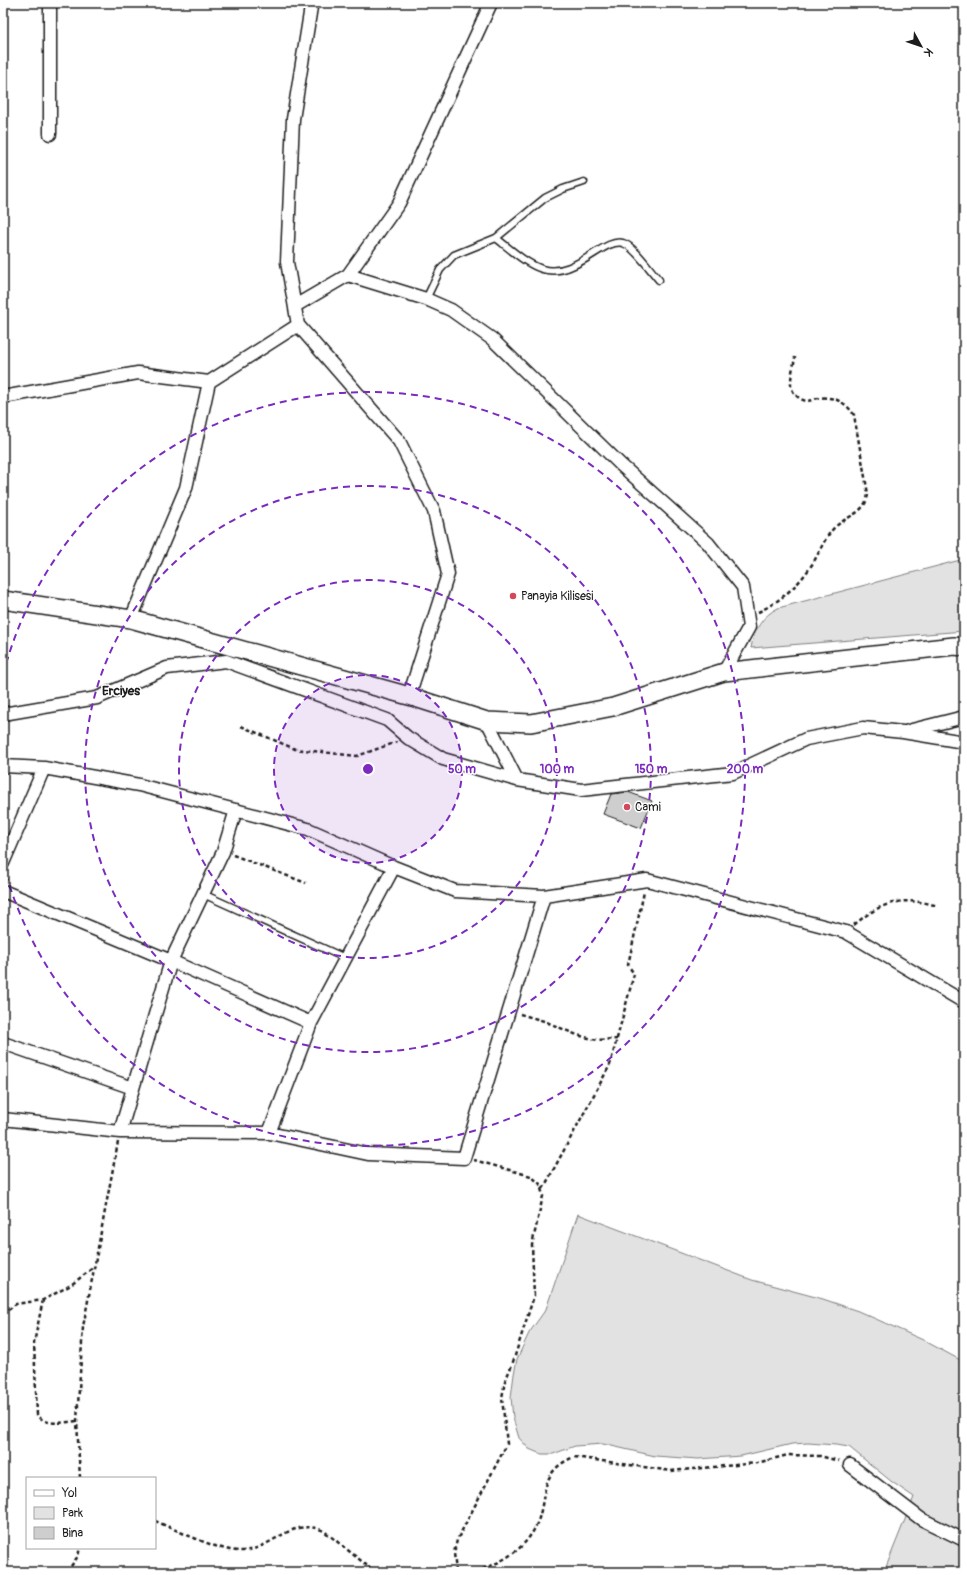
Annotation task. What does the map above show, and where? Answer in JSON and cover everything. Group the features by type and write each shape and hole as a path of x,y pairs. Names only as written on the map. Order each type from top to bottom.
{"street":[{"path":"50,3 50,134"},
{"path":"311,3 312,8 293,119 287,262 298,325 399,440 434,511 448,574 409,696"},
{"path":"295,306 348,275 399,203 491,3"},
{"path":"348,275 426,299 451,310 492,339 621,465 708,543 743,587 748,617 749,627 724,672"},
{"path":"3,398 138,373 209,382 298,325"},
{"path":"131,618 186,488 209,382"},
{"path":"3,600 131,618 231,655 387,720 408,738 443,759 517,780 581,790 670,782 733,773 806,739 863,728 902,732 964,742"},
{"path":"3,714 97,698 167,668 231,655 409,696 487,722 531,723 613,707 724,672 961,649"},
{"path":"902,732 964,717"},
{"path":"487,722 517,780"},
{"path":"3,766 44,768 139,785 308,829 394,867 455,891 544,896 647,880 846,932 964,1002"},
{"path":"3,863 44,768"},
{"path":"120,1132 171,961 223,852 236,810"},
{"path":"269,1133 311,1023 394,867"},
{"path":"3,891 171,961 311,1023"},
{"path":"3,1119 120,1132 269,1133 368,1154 464,1158 510,1012 544,896"},
{"path":"3,1043 133,1088"},
{"path":"850,1464 921,1519 964,1540"}],"lane":[{"path":"426,299 440,270 449,259 460,252 496,238 545,198 563,189 584,182"},
{"path":"496,238 529,262 550,270 568,268 614,243 623,243 632,249 659,280"},
{"path":"203,894 345,958"}],"path":[{"path":"748,617 770,606 790,591 811,567 824,542 836,527 858,513 867,501 868,494 854,415 845,404 839,400 818,398 809,401 798,397 794,393 790,382 795,357"},
{"path":"241,726 295,749 357,756 408,738"},
{"path":"223,852 306,883"},
{"path":"456,1572 454,1554 457,1540 507,1444 507,1430 502,1398 504,1387 534,1296 532,1246 543,1190 610,1065 634,974 628,965 647,880"},
{"path":"846,932 869,912 898,901 919,901 938,906"},
{"path":"510,1012 544,1021 576,1035 597,1040 617,1039"},
{"path":"80,1477 77,1421 84,1327 120,1132"},
{"path":"464,1158 531,1176 540,1184 543,1190"},
{"path":"3,1314 16,1304 43,1300 71,1285 94,1267"},
{"path":"43,1300 34,1344 37,1415 46,1422 52,1423 77,1421"},
{"path":"476,1572 515,1553 530,1536 540,1516 547,1482 553,1470 562,1462 574,1457 671,1471 757,1463 788,1456 820,1456 850,1464"},
{"path":"156,1521 228,1550 242,1552 255,1549 298,1527 316,1527 324,1531 375,1572"},
{"path":"67,1572 78,1556 80,1549"}],"green space":[{"path":"964,559 964,631 751,648 754,635 763,619 778,608"},
{"path":"578,1214 752,1280 823,1299 858,1311 923,1340 964,1362 964,1572 884,1572 914,1497 892,1482 849,1447 808,1443 792,1444 741,1456 698,1459 655,1456 603,1444 575,1446 553,1454 541,1454 529,1449 519,1438 513,1418 511,1397 517,1359 529,1333 546,1309"}],"building":[{"name":"Cami","path":"628,792 652,801 641,828 603,814 611,794"}],"place":[{"name":"Panayia Kilisesi","path":"513,596"},
{"name":"Cami","path":"627,807"}],"district":[{"name":"Erciyes","path":"121,690"}]}
